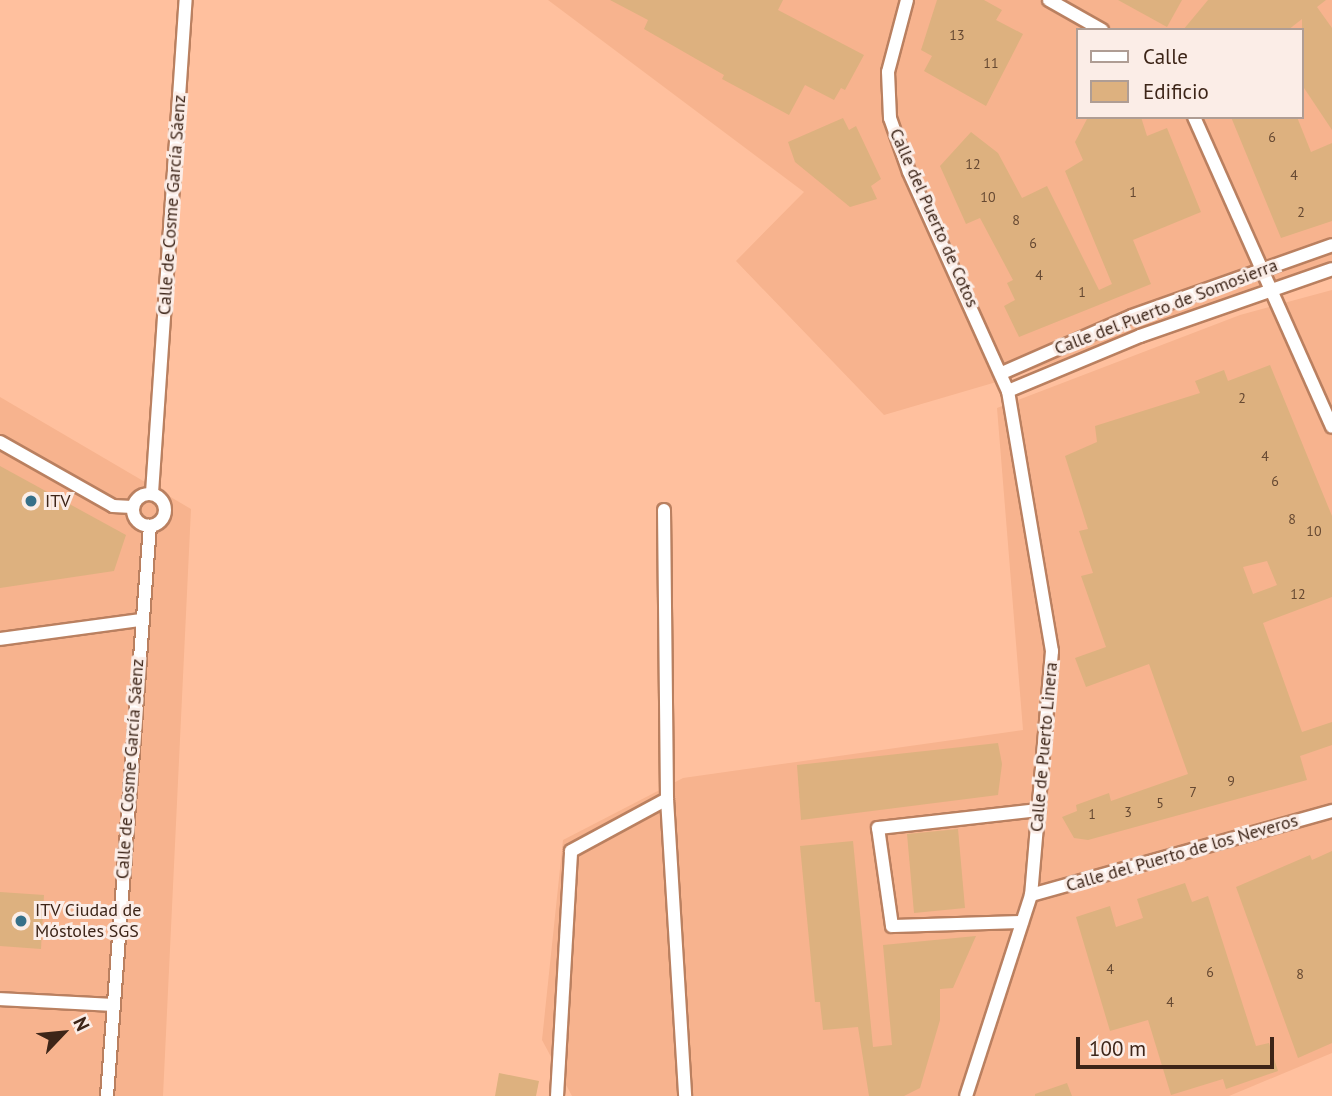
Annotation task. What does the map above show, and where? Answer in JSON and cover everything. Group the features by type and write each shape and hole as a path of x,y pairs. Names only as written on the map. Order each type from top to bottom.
{"street":[{"name":"Calle de Cosme García Sáenz","path":"152,494 186,0"},
{"name":"Calle del Puerto de Cotos","path":"908,0 888,72 890,118 909,172 1008,391"},
{"path":"1049,0 1098,28"},
{"path":"1195,119 1332,427"},
{"name":"Calle del Puerto de Somosierra","path":"1002,373 1132,316 1332,245"},
{"name":"Calle del Puerto de Somosierra","path":"1008,391 1140,336 1332,269"},
{"name":"Calle de Puerto Linera","path":"965,1096 1031,895 1052,651 1008,391"},
{"path":"0,442 113,506 132,507"},
{"path":"152,494 163,501 165,509 162,519 150,526 137,522 132,507 139,496 152,494"},
{"path":"664,510 667,799 685,1096"},
{"name":"Calle de Cosme García Sáenz","path":"107,1096 150,526"},
{"path":"0,639 141,620"},
{"path":"557,1096 571,851 667,799"},
{"path":"1022,922 892,926 878,828 1039,810"},
{"name":"Calle del Puerto de los Neveros","path":"1031,895 1332,811"},
{"path":"0,999 113,1005"}],"shaded area":[{"path":"548,0 1332,0 1332,262 1010,378 884,415 736,261 804,192"},
{"path":"1332,290 1332,1053 1229,1096 572,1096 542,1040 563,840 683,778 1023,730 997,408 1240,315"},
{"path":"0,397 191,509 163,1096 0,1096"}],"building":[{"path":"610,0 783,0 778,10 864,55 845,90 841,88 834,100 805,85 789,115 722,79 724,75 644,29 648,20"},
{"path":"937,0 984,0 1002,10 996,20 1023,34 986,106 924,71 932,56 921,50"},
{"path":"1118,0 1182,0 1167,27"},
{"path":"1208,0 1326,0 1317,7 1332,28 1332,130 1304,88 1302,19 1291,28 1185,28"},
{"path":"843,118 849,130 856,126 881,179 871,186 877,199 850,207 795,162 788,142"},
{"path":"1087,119 1142,119 1147,136 1167,128 1201,212 1133,240 1151,284 1019,337 1004,306 1015,300 1007,283 1013,280 980,218 966,224 940,166 971,132 998,153 1022,198 1047,186 1099,290 1112,284 1065,171 1083,160 1075,142"},
{"path":"1232,119 1298,119 1311,152 1332,143 1332,221 1281,238"},
{"path":"1270,365 1332,516 1332,597 1263,623 1302,732 1332,722 1332,745 1300,756 1307,780 1088,840 1074,838 1062,817 1077,811 1076,805 1109,793 1111,801 1188,774 1149,664 1086,687 1075,658 1106,647 1081,576 1093,573 1079,531 1088,529 1065,456 1097,442 1095,426 1200,393 1195,381 1224,370 1228,381","holes":["1267,561 1277,585 1253,594 1243,567"]},
{"name":"ITV","path":"0,466 126,535 114,571 0,588"},
{"path":"998,743 1002,764 998,795 801,820 797,765"},
{"path":"958,829 965,908 914,913 907,834"},
{"path":"853,841 873,1047 892,1045 883,945 976,936 953,988 940,989 940,1020 920,1088 904,1096 869,1096 858,1027 823,1030 820,1002 815,1002 800,846"},
{"path":"1332,851 1332,1043 1298,1058 1236,887 1310,855 1312,860"},
{"path":"1185,883 1192,902 1208,896 1256,1046 1269,1043 1278,1071 1226,1089 1223,1079 1171,1095 1148,1020 1110,1031 1076,917 1110,906 1116,927 1143,918 1137,899"},
{"name":"ITV Ciudad de Móstoles SGS","path":"0,892 44,895 41,949 0,946"},
{"path":"499,1073 539,1081 536,1096 495,1096"},
{"path":"1067,1083 1072,1096 1035,1096 1035,1094"}],"place":[{"name":"ITV","path":"31,501"},
{"name":"ITV Ciudad de Móstoles SGS","path":"21,921"}]}
